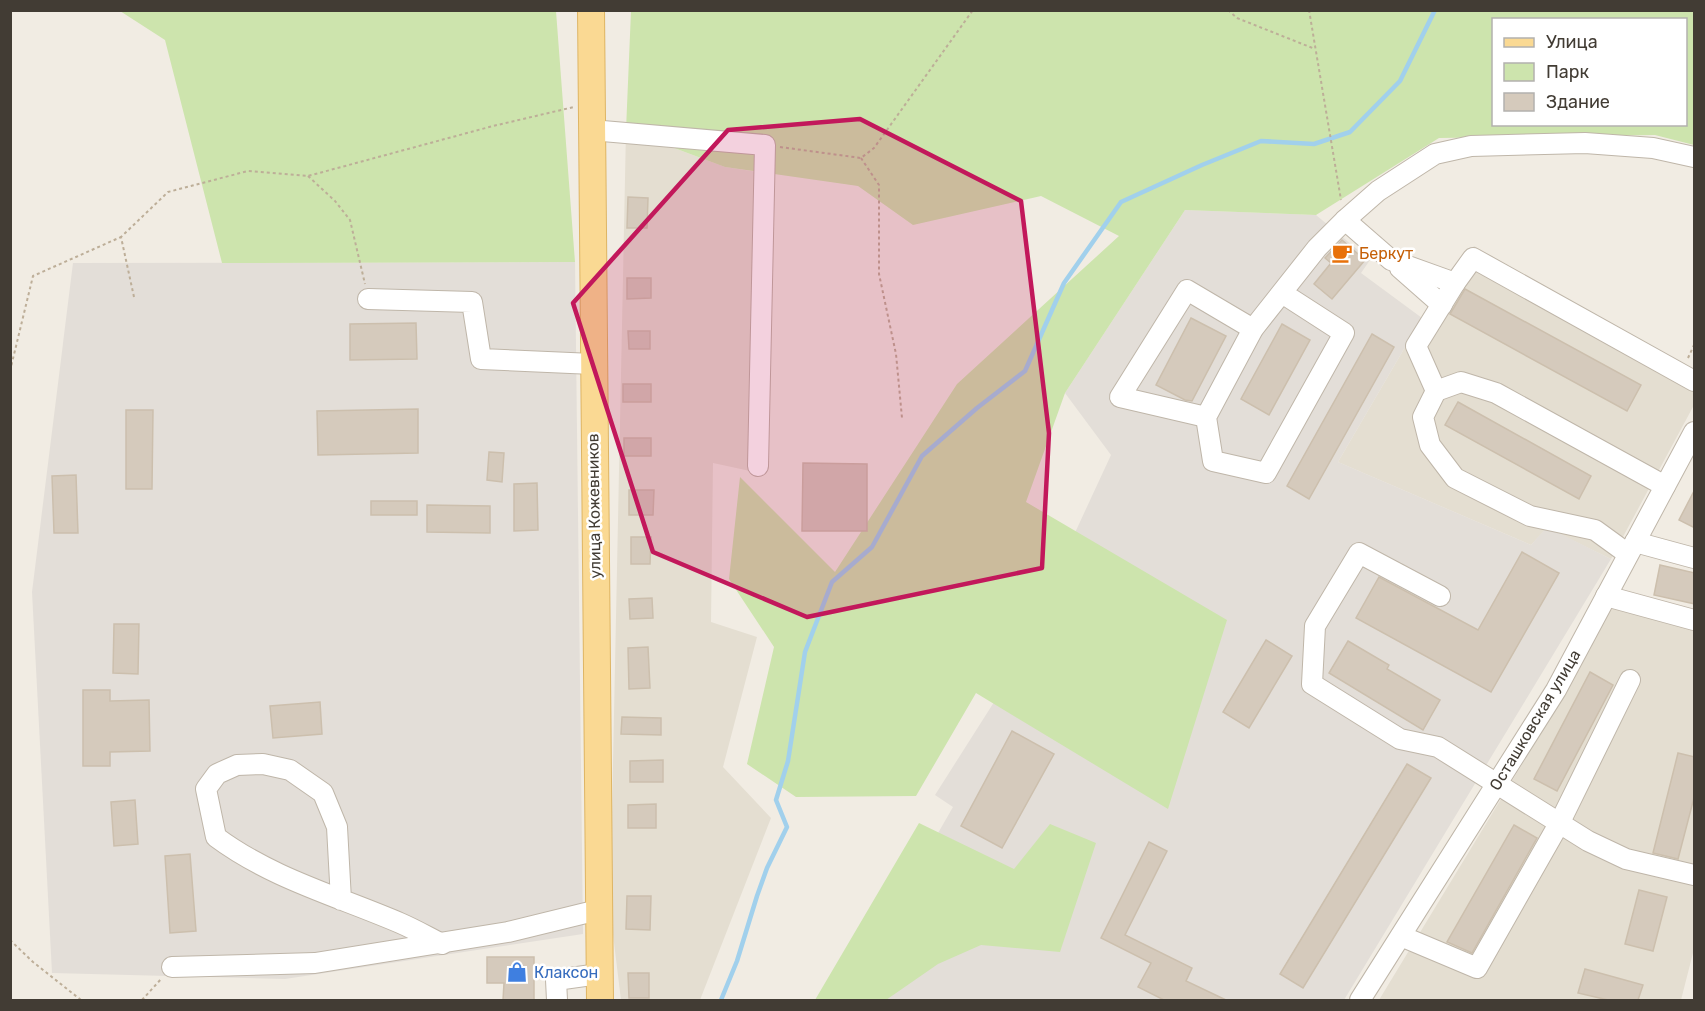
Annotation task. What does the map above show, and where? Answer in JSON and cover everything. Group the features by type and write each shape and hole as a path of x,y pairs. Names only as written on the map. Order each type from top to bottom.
{"main road":[{"name":"улица Кожевников","path":"591,10 600,1000"}],"street":[{"path":"591,130 765,145 758,466"},
{"path":"1282,293 1344,333 1266,473 1213,461 1206,417 1253,329 1317,248 1344,220 1378,191 1435,154 1471,146 1585,143 1653,148 1695,157"},
{"path":"1344,220 1442,305"},
{"path":"1436,391 1416,346 1473,258 1695,381"},
{"path":"1391,260 1455,283"},
{"path":"1206,417 1120,397 1186,290 1253,329"},
{"path":"368,299 472,302 481,359 593,364"},
{"path":"1665,486 1496,393 1461,382 1436,391 1423,417 1430,445 1455,478 1530,516 1595,530 1632,548 1695,558"},
{"name":"Осташковская улица","path":"1360,1000 1556,690 1665,486 1689,456 1695,432"},
{"path":"1440,596 1359,553 1315,626 1312,684 1400,739 1438,747 1588,841 1626,860 1695,875"},
{"path":"1606,596 1695,620"},
{"path":"1401,936 1476,968 1560,822 1630,680"},
{"path":"341,900 337,827 323,793 290,771 263,764 237,765 217,774 206,789 216,837 240,855 299,884 402,924 442,944"},
{"path":"172,967 315,963 507,932 598,910"},
{"path":"556,1000 556,980 599,974"}],"path":[{"path":"765,145 861,158 874,148 973,10"},
{"path":"1228,10 1237,18 1315,49"},
{"path":"1309,10 1344,220"},
{"path":"10,371 33,276 121,237 168,192 248,171 308,176 493,126 591,103"},
{"path":"861,158 879,185 879,274 896,354 902,418"},
{"path":"308,176 335,201 350,220 368,299"},
{"path":"121,237 134,297"},
{"path":"10,940 33,962 81,1000"},
{"path":"142,1000 172,967"}],"highlighted area":[{"path":"860,119 1021,201 1049,433 1042,568 807,617 653,552 573,303 728,130"}],"shaded area":[{"path":"626,130 725,167 758,172 750,471 713,463 711,622 757,637 723,767 771,818 700,1000 621,1000 610,910"},
{"path":"1185,210 1316,215 1370,260 1361,273 1422,318 1338,462 1531,545 1547,527 1611,559 1344,1000 842,1000 953,807 935,795 1003,688 1111,455 1065,393"},
{"path":"1474,246 1694,372 1694,405 1611,559 1547,528 1531,545 1338,462 1422,318"},
{"path":"575,262 583,934 285,979 52,973 32,592 73,263"},
{"path":"1612,601 1694,628 1694,949 1681,1000 1379,1000 1572,682"}],"green space":[{"path":"120,11 556,11 575,262 222,263 165,40"},
{"path":"631,11 1694,11 1694,145 1655,135 1439,138 1316,215 1185,210 1065,393 1026,502 1227,620 1168,809 976,693 916,796 796,797 747,764 774,647 729,579 740,477 835,572 957,384 1119,236 1041,196 913,225 858,186 725,167 626,130"},
{"path":"919,823 1014,869 1050,824 1096,843 1060,952 981,945 938,964 886,1000 815,1000"}],"building":[{"path":"628,197 648,198 647,228 627,228"},
{"path":"1342,240 1365,260 1332,299 1314,284 1331,263 1325,258"},
{"path":"627,278 651,278 651,298 627,299"},
{"path":"1465,289 1641,385 1627,411 1450,314"},
{"path":"1191,318 1226,336 1192,401 1185,400 1156,385"},
{"path":"416,323 417,359 350,360 350,324"},
{"path":"1282,324 1310,340 1269,415 1241,399"},
{"path":"628,331 650,331 650,349 629,349"},
{"path":"1372,334 1394,347 1309,499 1287,486"},
{"path":"623,384 651,384 651,402 623,402"},
{"path":"1458,402 1591,476 1579,499 1445,425"},
{"path":"418,409 418,453 318,455 317,411"},
{"path":"126,410 153,410 152,489 126,489"},
{"path":"624,438 651,438 651,456 624,456"},
{"path":"489,452 504,453 502,482 487,480"},
{"path":"803,463 867,464 867,531 802,531"},
{"path":"76,475 78,533 54,533 52,476"},
{"path":"537,483 538,530 514,531 514,484"},
{"path":"1695,489 1695,528 1679,520"},
{"path":"629,490 654,490 653,515 629,515"},
{"path":"371,501 417,501 417,515 371,515"},
{"path":"427,505 490,506 490,533 427,532"},
{"path":"631,537 651,537 650,564 631,564"},
{"path":"1522,552 1559,573 1491,692 1356,618 1379,577 1478,630"},
{"path":"1660,565 1695,573 1695,604 1654,595"},
{"path":"652,598 653,618 630,619 629,599"},
{"path":"114,624 139,624 138,674 113,673"},
{"path":"1266,640 1292,656 1249,728 1223,712"},
{"path":"1348,641 1389,665 1387,669 1440,700 1423,730 1329,673"},
{"path":"648,647 650,688 629,689 628,648"},
{"path":"1590,672 1613,685 1557,791 1534,779"},
{"path":"83,690 110,690 110,701 149,700 150,751 110,752 110,766 83,766"},
{"path":"320,702 322,734 273,738 270,706"},
{"path":"622,717 661,718 661,735 621,734"},
{"path":"1012,731 1054,754 1002,848 961,826"},
{"path":"1678,753 1695,757 1695,794 1678,859 1653,853"},
{"path":"663,760 663,782 630,782 630,761"},
{"path":"1407,764 1431,778 1303,988 1280,974"},
{"path":"135,800 138,844 114,846 111,802"},
{"path":"656,804 656,828 628,828 628,805"},
{"path":"1514,825 1537,838 1472,953 1447,942"},
{"path":"1149,842 1167,851 1125,935 1192,968 1186,981 1226,1000 1164,1000 1138,987 1151,963 1101,938"},
{"path":"190,854 196,931 170,933 165,856"},
{"path":"1639,890 1667,897 1653,951 1625,944"},
{"path":"627,896 651,896 650,930 626,929"},
{"path":"487,957 534,957 534,1000 503,1000 504,983 487,983"},
{"path":"1585,969 1643,985 1638,1000 1608,1000 1578,993"},
{"path":"628,973 649,973 649,998 629,998"}],"waterway":[{"path":"721,1000 737,961 767,868 787,827 776,800 788,761 805,652 832,582 872,547 922,456 977,408 1025,371 1064,283 1121,202 1261,141 1314,144 1350,132 1400,81 1435,10"}],"place":[{"name":"Беркут","path":"1342,253"},
{"name":"Клаксон","path":"517,972"}]}
